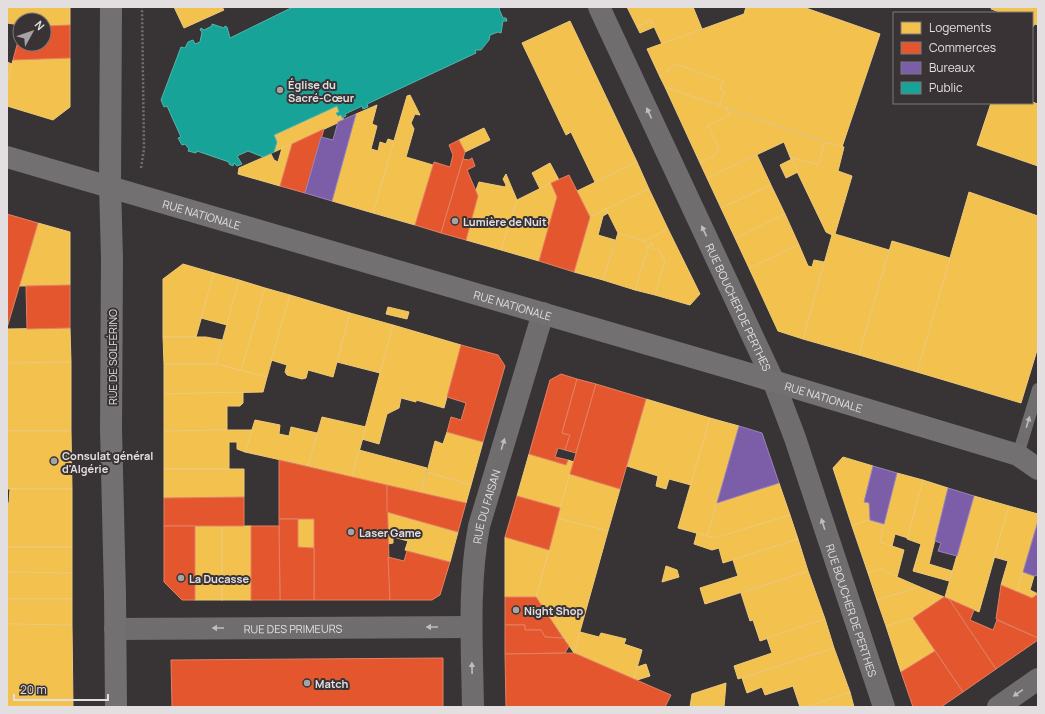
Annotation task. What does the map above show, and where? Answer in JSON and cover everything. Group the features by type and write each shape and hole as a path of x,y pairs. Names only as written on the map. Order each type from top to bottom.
{"street":[{"name":"RUE DE SOLFÉRINO","path":"111,7 111,429 116,707"},
{"name":"RUE BOUCHER DE PERTHES","path":"599,7 773,380 795,438 884,707"},
{"name":"RUE NATIONALE","path":"7,157 1028,454 1038,469"},
{"name":"RUE DU FAISAN","path":"473,707 473,570 479,526 543,313"},
{"name":"RUE DES PRIMEURS","path":"115,629 472,627"},
{"path":"998,707 1038,679"}],"lane":[{"path":"1028,454 1038,389"}],"path":[{"path":"136,194 144,150 142,7"}],"building: Logements":[{"path":"7,7 70,7 70,25 52,26 52,12 12,12 12,24 7,23"},
{"path":"174,7 222,7 224,10 184,28"},
{"path":"627,7 693,7 702,29 662,44 651,20 637,27"},
{"path":"746,7 803,7 880,34 842,147 719,105 725,91 720,89 723,81 675,64 660,77 647,49 744,14"},
{"path":"992,7 1038,7 1038,25 1035,24 1033,27 1033,12 999,12 991,9"},
{"path":"651,20 654,27 640,33 637,27"},
{"path":"570,21 637,162 595,182 571,132 566,135 522,43"},
{"path":"70,58 70,107 53,120 7,106 7,82 13,60"},
{"path":"7,62 12,64 7,82"},
{"path":"675,64 723,81 720,89 725,91 719,105 665,87 660,77"},
{"path":"665,87 726,108 730,115 708,125 719,148 714,156 700,163"},
{"path":"410,95 420,115 415,114 411,123 414,129 406,157 433,165 415,225 373,213 407,96"},
{"path":"1033,102 1038,104 1038,166 977,145 991,104 1033,104"},
{"path":"377,105 372,124 377,126 371,149 378,151 380,142 386,144 388,139 394,141 373,213 332,201 356,114"},
{"path":"337,106 339,112 336,113 338,116 341,115 344,120 274,152 277,142 274,135"},
{"path":"726,108 825,142 818,165 790,157 784,142 707,178 700,163 714,156 719,148 708,125 730,115"},
{"path":"484,128 490,140 465,152 459,140"},
{"path":"825,142 844,147 838,171 852,176 835,234 832,235 826,232 790,157 818,165"},
{"path":"292,144 280,186 238,174 239,168 271,154 274,160 278,162 282,148"},
{"path":"757,155 771,185 721,208 707,178"},
{"path":"792,159 798,172 786,178 780,165"},
{"path":"637,162 649,189 590,217 577,191"},
{"path":"550,163 559,180 540,189 532,173"},
{"path":"506,174 517,200 501,250 466,240 478,196 476,190 479,182 505,187 506,185 503,179"},
{"path":"551,183 557,197 539,261 501,250 517,200"},
{"path":"771,185 785,214 735,238 721,208"},
{"path":"649,189 668,229 644,241 618,233 606,209"},
{"path":"969,192 1038,216 1038,347 1021,403 917,372"},
{"path":"606,209 608,213 603,216 598,235 615,240 603,280 574,272 590,217"},
{"path":"785,214 799,245 749,268 735,238"},
{"path":"38,223 70,232 70,285 19,286"},
{"path":"668,229 700,294 690,305 655,295 665,260 663,259 660,251 652,248 653,244 650,243 648,248 644,241"},
{"path":"618,233 644,241 648,248 635,290 603,280"},
{"path":"835,234 889,250 859,355 803,339 832,235"},
{"path":"892,241 950,258 917,372 859,355"},
{"path":"650,243 653,244 652,248 660,251 663,259 665,260 655,295 635,290"},
{"path":"799,245 808,266 812,267 814,260 824,262 803,339 778,331 749,268"},
{"path":"183,264 214,273 196,337 163,337 163,279"},
{"path":"214,273 239,280 227,325 201,318"},
{"path":"239,280 265,288 241,371 216,364"},
{"path":"265,288 290,295 267,377 241,371"},
{"path":"290,295 350,313 333,377 308,370 306,378 302,379 287,375 285,372 287,365 271,360"},
{"path":"388,307 409,312 407,319 386,314"},
{"path":"350,313 393,325 380,373 337,362"},
{"path":"393,325 461,345 444,408 416,400 416,402 401,398 399,408 387,414 379,444 362,439"},
{"path":"70,328 71,362 7,363 7,329"},
{"path":"163,337 206,337 222,340 216,364 164,364"},
{"path":"71,362 71,431 7,431 7,363"},
{"path":"164,364 216,364 267,377 263,392 164,394"},
{"path":"243,392 243,403 240,406 227,406 227,430 164,431 164,394"},
{"path":"646,399 710,418 691,485 669,479 666,489 656,486 658,476 627,466"},
{"path":"322,417 366,427 352,477 308,466"},
{"path":"710,418 739,426 707,536 678,528"},
{"path":"255,420 280,425 279,434 289,436 291,427 317,433 308,466 245,452"},
{"path":"252,430 245,452 237,449 237,442 229,442 229,469 164,469 164,431"},
{"path":"7,431 71,431 72,489 7,489"},
{"path":"447,432 483,442 471,485 427,472 435,441 443,444"},
{"path":"359,450 427,468 421,493 352,477"},
{"path":"529,454 566,465 568,460 574,462 560,508 517,496"},
{"path":"843,457 873,466 864,502 869,503 870,520 852,526 833,468"},
{"path":"164,469 244,469 244,497 164,498"},
{"path":"427,472 471,485 466,503 421,493"},
{"path":"897,473 923,480 908,538 895,534 892,546 880,542"},
{"path":"570,474 620,489 608,531 557,518"},
{"path":"923,480 948,488 929,564 952,571 949,581 913,571 921,544 907,539"},
{"path":"779,483 790,515 715,538 707,536 717,503"},
{"path":"10,489 72,489 72,547 7,547 7,503 9,503"},
{"path":"974,496 1009,506 979,612 945,597"},
{"path":"1009,506 1038,514 1038,521 1017,592 1001,585 1008,561 994,557"},
{"path":"387,512 458,532 450,562 405,550 408,541 393,537 393,543 388,544"},
{"path":"790,515 798,539 723,563 719,548 712,550 694,544 697,533 715,538"},
{"path":"557,518 608,531 574,653 536,597"},
{"path":"298,519 314,519 314,548 298,547"},
{"path":"868,520 884,524 880,542 904,550 897,577 881,569 868,573 852,526"},
{"path":"195,526 222,526 222,600 195,600"},
{"path":"222,526 251,526 251,600 222,600"},
{"path":"505,537 549,550 536,597 505,597"},
{"path":"798,539 808,571 705,604 700,588 738,576 733,560"},
{"path":"7,547 72,547 72,573 7,572"},
{"path":"666,566 677,570 679,577 662,582"},
{"path":"881,569 920,587 877,600 868,573"},
{"path":"808,571 825,619 760,641 753,620 750,621 741,593"},
{"path":"7,572 72,573 72,599 7,599"},
{"path":"1023,572 1034,576 1030,590 1038,594 1032,598 1017,592"},
{"path":"920,587 944,597 913,618 886,626 877,600"},
{"path":"7,599 72,599 72,625 7,624"},
{"path":"913,618 935,651 901,672 886,626"},
{"path":"825,619 834,648 738,679 734,666 772,653 767,638"},
{"path":"7,624 72,625 73,707 7,707"},
{"path":"580,632 599,637 601,633 626,639 624,644 642,650 634,679 574,653"},
{"path":"834,648 850,692 806,707 800,707 793,686 765,695 762,687 747,693 742,678"},
{"path":"646,664 650,676 637,680 634,679 637,667"},
{"path":"726,683 724,707 690,707 692,694"},
{"path":"850,692 854,707 806,707"}],"building: Commerces":[{"path":"70,25 70,58 13,60 15,52 52,52 52,26"},
{"path":"324,129 305,193 280,186 292,144"},
{"path":"459,140 465,152 441,233 415,225 434,162 450,167 453,155 449,145"},
{"path":"472,158 475,166 467,170 478,196 466,240 441,233 463,159 469,160"},
{"path":"569,175 590,217 574,272 539,261 557,197 551,183"},
{"path":"7,214 38,223 7,328"},
{"path":"70,285 70,328 27,329 26,286"},
{"path":"461,345 498,355 505,366 483,442 447,432 451,417 461,420 466,403 447,397"},
{"path":"561,374 577,379 562,433 570,435 565,450 558,448 555,457 568,460 566,465 529,454 550,380"},
{"path":"577,379 596,384 576,453 565,450 570,435 562,433"},
{"path":"596,384 646,399 620,489 570,474"},
{"name":"Laser Game","path":"279,460 387,485 390,600 314,600 314,519 279,519"},
{"path":"387,485 466,503 458,532 387,512"},
{"path":"517,496 560,508 549,550 505,537"},
{"path":"244,497 244,526 164,526 164,498"},
{"path":"279,519 298,519 298,547 314,548 314,600 280,600"},
{"path":"164,526 195,526 195,600 182,600 164,582"},
{"path":"251,526 279,526 280,600 251,600"},
{"path":"407,551 450,562 440,595 432,600 390,600 388,557 404,561"},
{"path":"1001,585 1032,598 1038,594 1038,638 996,619"},
{"path":"505,597 536,597 563,638 545,637 541,630 525,630 525,625 505,625"},
{"path":"944,597 949,599 996,669 963,692 913,618"},
{"path":"949,599 974,610 970,620 993,630 997,620 1038,638 1038,640 996,669"},
{"path":"505,625 525,625 525,630 541,630 545,637 563,638 569,646 565,653 505,654"},
{"path":"935,651 963,692 941,707 913,707 901,672"},
{"path":"574,653 671,695 665,707 506,707 505,654"},
{"name":"Match","path":"443,658 443,707 172,707 171,660"}],"building: Bureaux":[{"path":"356,114 332,201 305,193 321,137 333,140 338,122"},
{"path":"739,426 762,433 779,483 717,503"},
{"path":"873,466 897,473 884,524 870,520 869,503 864,502"},
{"path":"948,488 974,496 957,556 938,551 941,543 935,541"},
{"path":"1038,521 1038,575 1034,576 1023,572"}],"building: Public":[{"name":"Église du Sacré-Cœur","path":"293,7 501,7 499,9 503,18 506,18 507,21 503,21 501,33 498,32 490,35 489,40 481,50 475,50 476,53 367,104 368,107 363,109 362,106 345,114 346,116 342,118 341,115 338,116 336,113 339,112 337,106 274,135 277,142 274,152 263,157 248,151 237,156 242,164 237,166 234,163 233,166 229,164 229,162 197,151 196,153 188,151 189,149 185,144 182,145 178,138 181,137 167,106 164,107 161,100 181,47 185,48 188,42 193,40 195,44 200,42 202,32 200,30 201,28 204,30 212,26 212,24 224,28 225,26 227,27 230,38"}],"place":[{"name":"Église du Sacré-Cœur","path":"280,90"},
{"name":"Lumière de Nuit","path":"455,221"},
{"name":"Consulat général d'Algérie","path":"54,461"},
{"name":"Laser Game","path":"351,532"},
{"name":"La Ducasse","path":"181,578"},
{"name":"Night Shop","path":"516,610"},
{"name":"Match","path":"307,683"}]}
